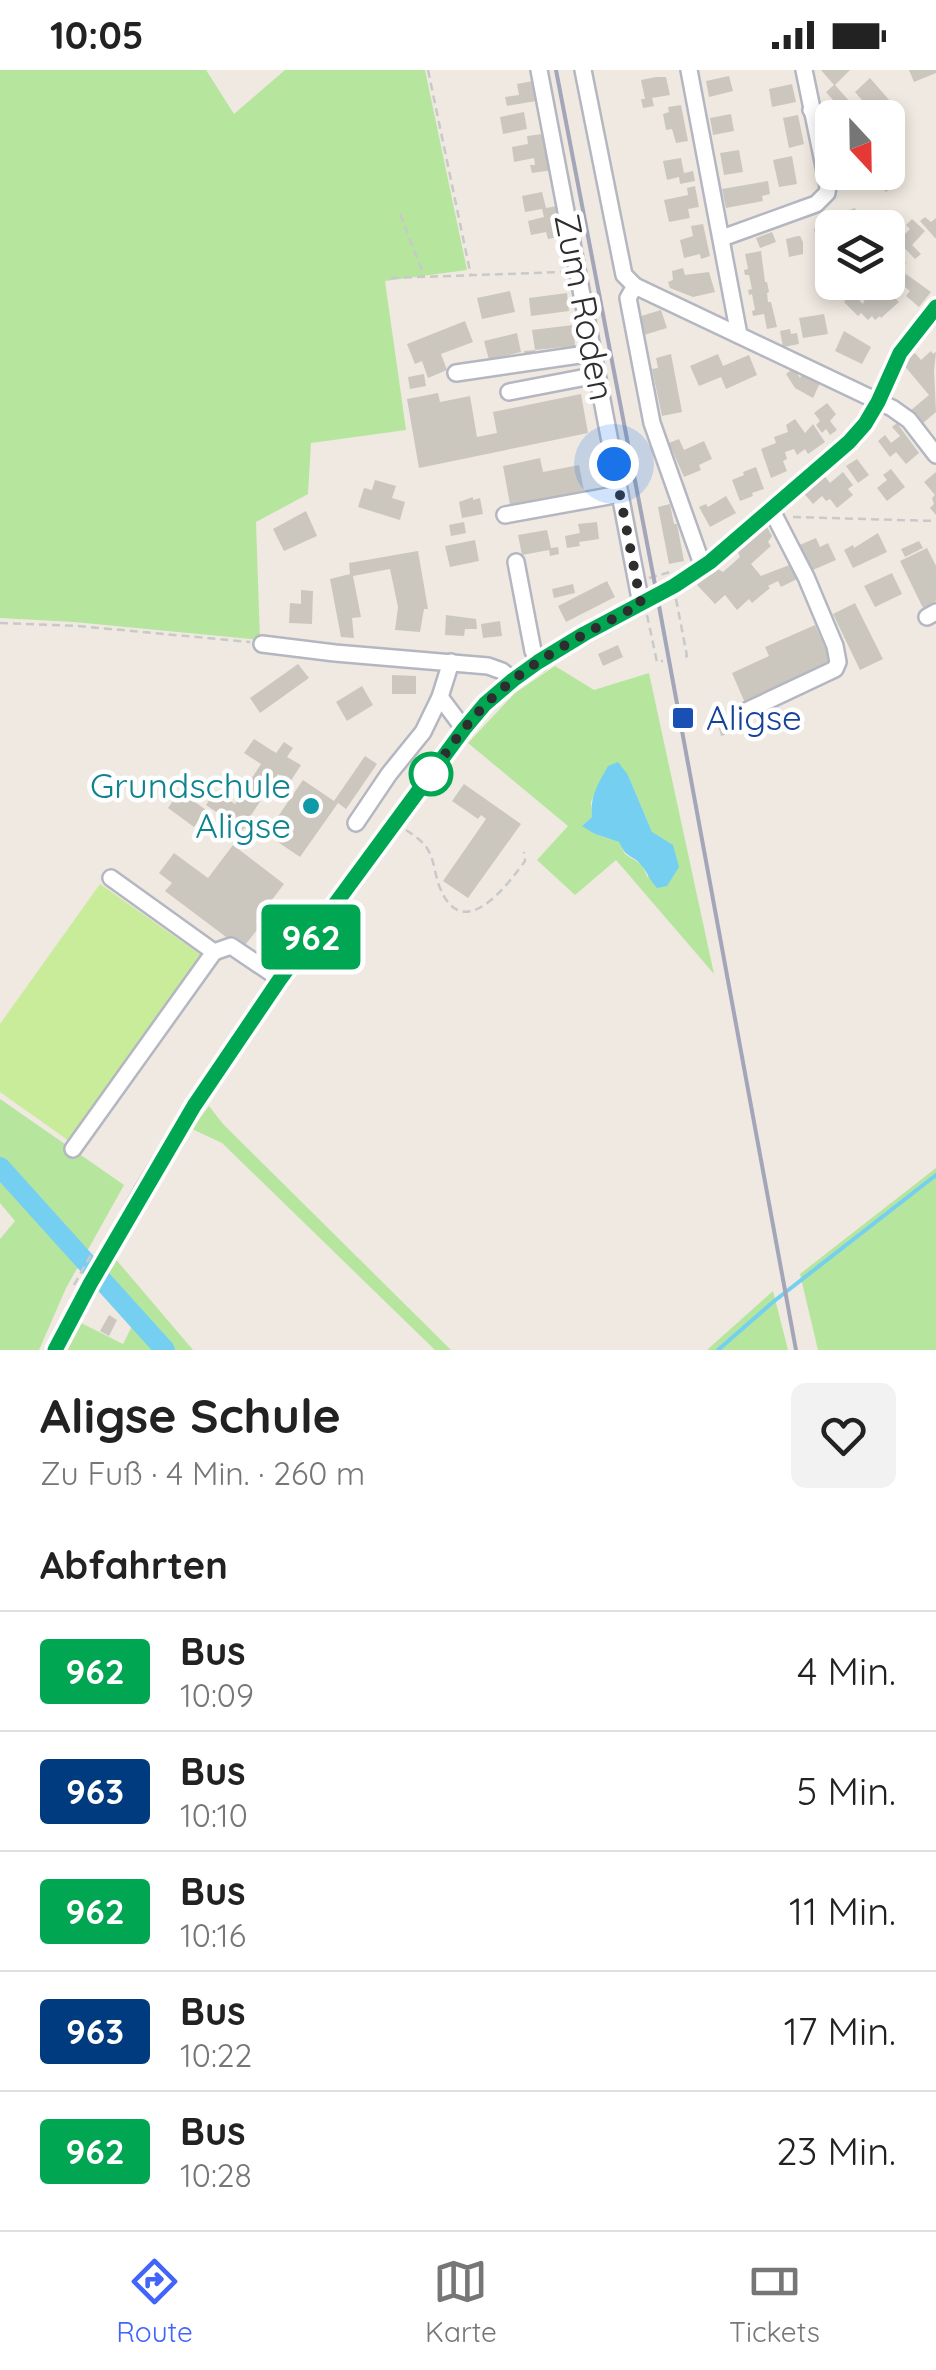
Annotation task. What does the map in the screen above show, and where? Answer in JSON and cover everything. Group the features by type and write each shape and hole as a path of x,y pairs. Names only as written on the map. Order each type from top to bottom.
{"street":[{"name":"Zum Roden","path":"539,70 641,604"},
{"path":"583,70 624,275 635,286 892,408 908,420 936,455"},
{"path":"722,238 822,200 828,186 804,70"},
{"path":"691,71 739,334"},
{"path":"811,110 815,112"},
{"path":"635,286 628,298 652,423 703,567"},
{"path":"54,1350 98,1256 194,1106 280,979 485,704 538,662 703,567 773,512 865,424 900,353 936,307"},
{"path":"456,374 593,353"},
{"path":"509,392 598,375"},
{"path":"505,515 620,494"},
{"path":"748,710 834,669 838,662 817,603 773,512"},
{"path":"516,562 538,662"},
{"path":"262,644 488,666 513,680"},
{"path":"356,823 423,732 451,662"},
{"path":"440,697 464,729"},
{"path":"111,878 214,952"},
{"path":"72,1149 214,952 231,946 280,979"}],"path":[{"path":"428,70 470,276"},
{"path":"400,214 425,278"},
{"path":"391,278 578,271"},
{"path":"773,512 936,522"},
{"path":"674,586 687,656 682,658"},
{"path":"641,604 657,662 663,661"},
{"path":"0,623 78,626 262,644"},
{"path":"396,822 424,843 442,894 450,905 473,913 487,905 520,869 525,861 524,852"},
{"path":"85,1279 98,1256"}],"green space":[{"path":"0,70 206,70 234,114 285,70 425,70 467,270 385,281 406,430 311,443 308,494 256,522 260,640 0,618"},
{"path":"555,666 594,690 649,673 714,974 616,860 575,895 537,860 568,826 468,743 515,693","holes":["608,766 628,775 652,832 648,878 642,865 625,854 619,842 595,834 583,825 592,817 591,802"]},
{"path":"100,884 201,955 69,1141 0,1092 0,1024"},
{"path":"0,1099 124,1185 85,1255 0,1161"},
{"path":"209,1106 451,1350 435,1350 222,1143 192,1129"},
{"path":"936,1168 936,1350 818,1350 800,1274"},
{"path":"0,1175 79,1265 39,1350 0,1350 0,1239 15,1221 0,1203"},
{"path":"113,1256 193,1350 170,1350 103,1275"},
{"path":"773,1291 788,1350 707,1350"},
{"path":"77,1321 123,1344 133,1324 157,1350 62,1350"}],"water":[{"path":"618,762 628,775 652,832 673,845 679,867 667,886 657,888 619,842 582,826 592,817 594,796 608,766"}],"building":[{"path":"821,70 850,70 835,85 848,100 833,100 826,92 834,85"},
{"path":"909,70 936,70 936,73 914,82"},
{"path":"729,76 733,91 709,97 706,81"},
{"path":"666,77 670,95 652,98 654,106 643,108 641,80"},
{"path":"870,78 889,100 862,100 855,92"},
{"path":"533,81 536,101 507,106 505,97 519,95 517,84"},
{"path":"792,84 796,102 772,107 769,89"},
{"path":"681,105 688,141 676,143 672,129 666,130 663,114 669,112 668,107"},
{"path":"524,112 527,129 503,134 500,117"},
{"path":"731,114 734,131 713,135 710,118"},
{"path":"798,115 804,144 789,148 783,118"},
{"path":"542,134 547,163 552,162 553,170 532,173 530,165 535,165 534,158 514,162 512,147 528,144 527,136"},
{"path":"739,150 743,172 724,175 720,153"},
{"path":"792,156 797,184 779,187 773,160"},
{"path":"681,158 684,173 693,171 695,181 680,184 679,177 667,180 663,161"},
{"path":"768,181 770,194 762,196 763,201 726,208 722,189"},
{"path":"695,186 699,207 688,209 690,218 669,222 664,200 688,195 687,188"},
{"path":"542,192 546,208 557,206 564,236 548,239 546,232 531,235 528,221 544,217 542,209 525,212 522,196"},
{"path":"925,217 931,222 936,218 936,239 920,221"},
{"path":"912,219 925,231 912,245 921,254 915,259 905,249 905,234 910,229 906,225"},
{"path":"703,224 710,256 684,258 680,240 693,236 691,226"},
{"path":"772,232 776,242 760,248 756,238"},
{"path":"800,236 803,254 789,257 786,239"},
{"path":"761,251 768,302 777,327 767,329 764,314 753,316 752,294 748,290 752,289 744,270 748,269 745,254"},
{"path":"683,268 685,275 709,272 715,292 693,297 670,288 672,271"},
{"path":"906,274 931,292 919,307 906,296 910,291 905,287"},
{"path":"510,291 515,312 482,319 477,298"},
{"path":"567,293 569,311 531,316 529,298"},
{"path":"859,300 863,304 865,300 899,302 881,318 875,320 872,316 868,320 844,302"},
{"path":"661,310 667,328 644,335 638,317"},
{"path":"824,314 828,334 803,338 799,318"},
{"path":"465,321 473,342 441,354 447,370 428,378 422,361 415,364 407,344"},
{"path":"573,325 575,346 535,350 532,330"},
{"path":"790,329 791,334 797,333 799,344 783,347 780,331"},
{"path":"844,331 871,347 862,364 835,351"},
{"path":"517,333 521,352 489,360 484,341"},
{"path":"931,351 936,352 936,412 922,424 910,411 929,395 902,363 915,353 921,360"},
{"path":"671,354 682,412 662,416 652,369 658,368 656,358"},
{"path":"718,354 723,366 749,355 757,375 726,389 721,377 699,386 690,366"},
{"path":"794,368 800,378 802,374 820,383 813,398 795,388 786,374"},
{"path":"424,374 426,386 410,389 408,377"},
{"path":"438,393 440,402 470,396 477,437 497,433 493,412 581,394 588,433 419,468 407,399"},
{"path":"827,403 836,414 830,421 837,430 830,435 826,429 822,433 816,425 820,421 814,413"},
{"path":"795,419 805,433 813,424 825,442 808,454 805,449 797,455 794,449 785,452 787,471 771,478 761,449 776,443 774,437 788,432 786,425"},
{"path":"897,423 919,453 906,464 896,452 890,457 878,441 885,435 891,443 900,436 892,427"},
{"path":"679,439 684,450 704,441 712,459 699,465 701,470 684,477 669,443"},
{"path":"540,458 543,472 579,465 585,496 511,510 503,466"},
{"path":"857,459 869,475 858,483 846,466"},
{"path":"756,467 764,489 740,501 732,480"},
{"path":"891,469 905,487 887,501 877,488 887,480 883,475"},
{"path":"843,472 853,485 848,489 853,495 837,508 822,496 813,504 802,491 823,474 830,483"},
{"path":"936,472 936,515 930,508 935,495 924,482"},
{"path":"375,480 396,486 392,498 405,502 400,520 358,507 364,488 372,490"},
{"path":"726,496 736,513 710,527 699,507 708,507"},
{"path":"480,498 483,514 462,518 459,502"},
{"path":"670,504 684,561 669,564 658,507"},
{"path":"306,511 317,536 284,551 273,529"},
{"path":"464,522 466,533 451,536 449,525"},
{"path":"597,522 599,539 567,548 565,536 580,533 578,524"},
{"path":"766,525 772,536 768,542 771,546 751,564 761,576 792,564 801,577 781,587 778,581 768,586 752,603 749,599 737,610 725,595 715,604 697,585 716,568 723,572 740,557 737,550"},
{"path":"547,530 551,548 558,547 559,554 550,556 549,550 522,555 518,535"},
{"path":"878,533 887,552 853,568 844,550"},
{"path":"816,538 820,547 828,543 836,560 806,573 795,547"},
{"path":"475,540 479,561 450,567 445,546"},
{"path":"919,541 923,548 905,557 901,549"},
{"path":"927,548 936,566 936,601 923,608 900,561"},
{"path":"418,551 428,609 424,609 420,632 395,630 398,607 390,569 353,576 361,617 352,618 354,638 341,637 330,579 350,574 349,563"},
{"path":"892,573 902,594 875,607 864,586"},
{"path":"607,581 615,597 566,622 558,606"},
{"path":"573,584 575,593 554,598 552,589"},
{"path":"301,590 313,591 312,624 289,623 290,603 301,604"},
{"path":"855,603 883,659 860,670 833,614"},
{"path":"446,615 476,619 477,629 465,629 464,636 445,635"},
{"path":"500,621 502,636 483,638 481,624"},
{"path":"815,625 832,663 745,703 732,673 769,656 765,647"},
{"path":"618,645 623,657 603,666 598,654"},
{"path":"298,664 309,678 260,713 250,698"},
{"path":"392,675 416,676 416,694 392,694"},
{"path":"362,686 373,705 347,721 336,702"},
{"path":"731,716 735,732 721,736 717,720"},
{"path":"254,739 276,753 284,742 293,748 287,757 301,765 290,782 278,774 250,817 262,825 256,835 244,828 238,836 223,827 228,820 206,805 215,791 235,804 261,764 244,753"},
{"name":"Grundschule Aligse","path":"365,756 377,764 346,809 338,803 300,857 266,834 303,780 334,801"},
{"path":"464,784 521,824 468,898 443,881 486,819 481,815 478,819 452,801"},
{"path":"180,791 206,810 194,827 168,808"},
{"path":"233,845 284,884 256,921 261,925 242,949 165,891 172,883 159,873 174,853 208,878"},
{"path":"109,1315 117,1320 109,1336 100,1331"}],"waterway":[{"path":"0,1167 165,1350"},
{"path":"718,1350 773,1302 936,1175"}],"railway":[{"path":"556,70 796,1350"}],"bus line":[{"name":"962","path":"55,1350 194,1106 280,979 485,704 538,662 710,562 849,442 878,402 900,353 936,307"}],"place":[{"name":"Aligse","path":"683,718"},
{"name":"Grundschule Aligse","path":"311,806"}],"route":[{"path":"431,774 423,786 485,704 513,680 564,646 641,604 614,464"}]}
